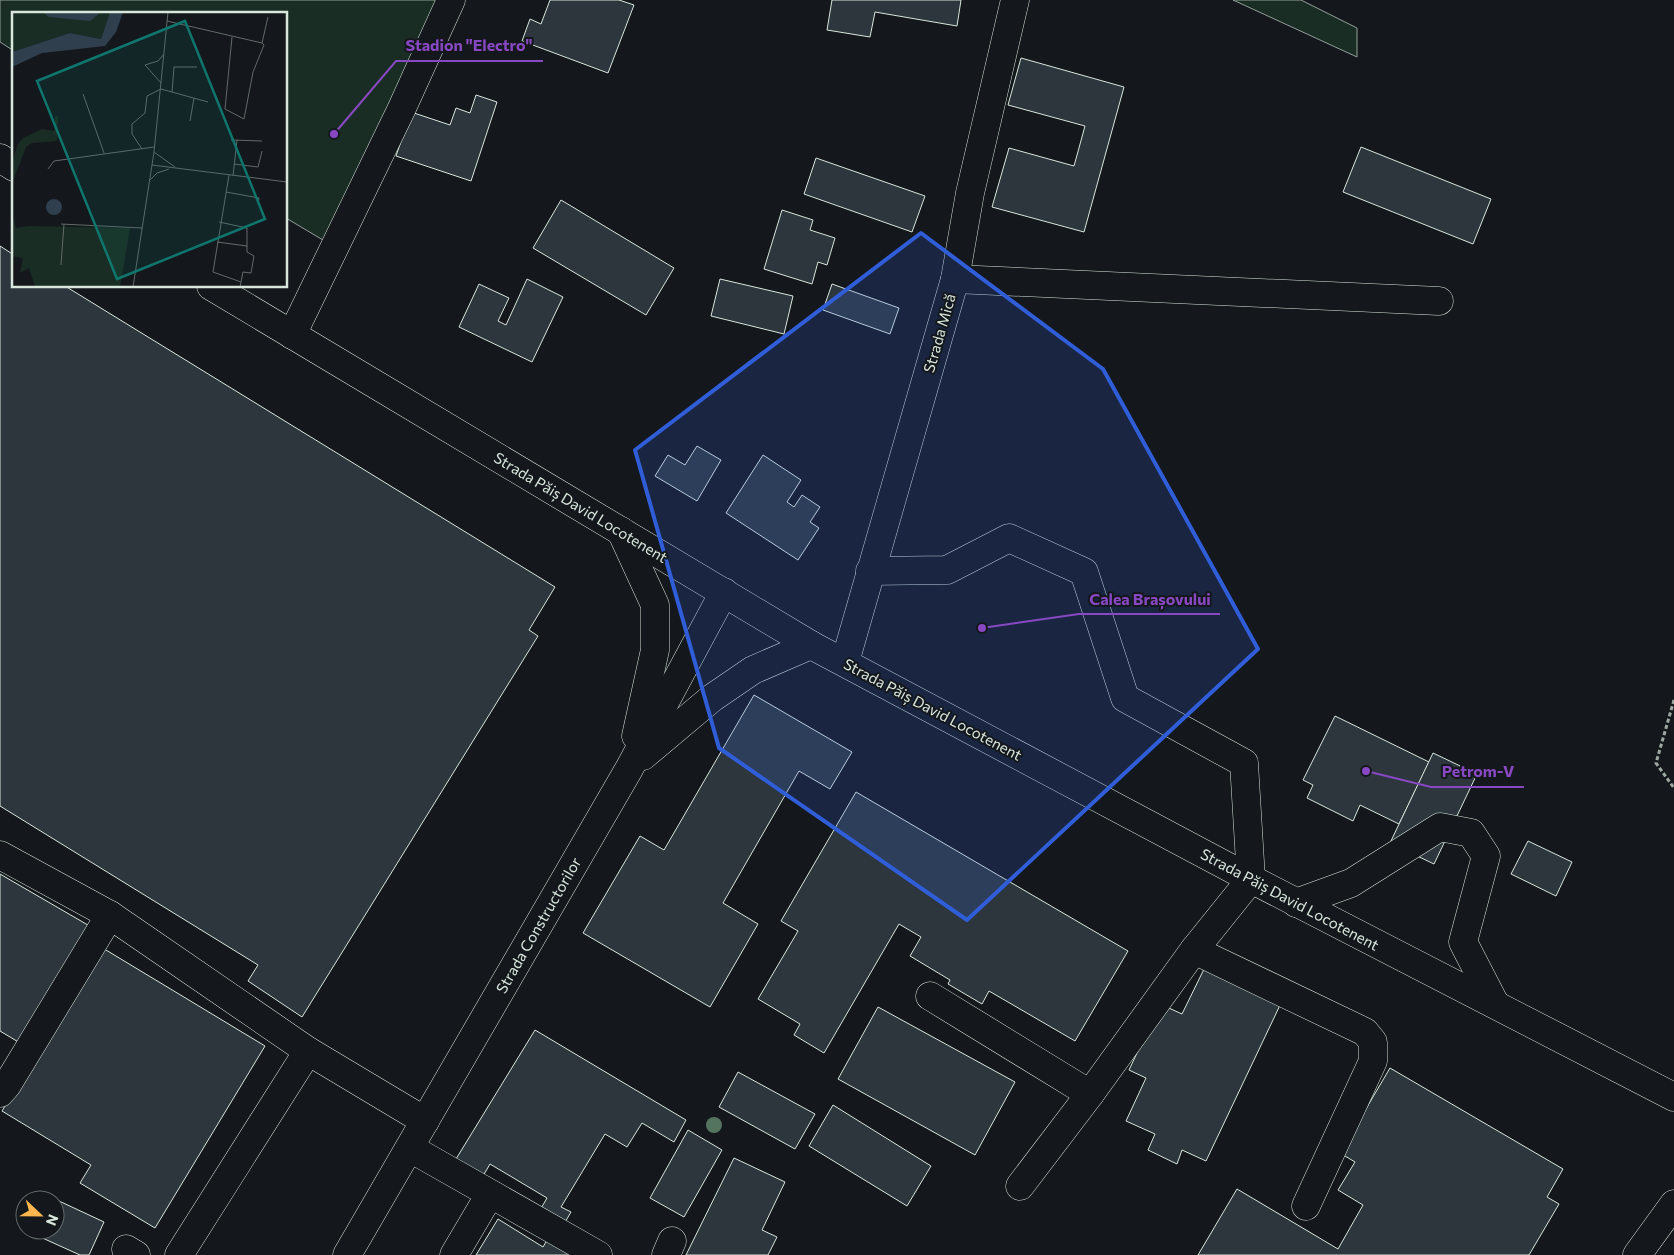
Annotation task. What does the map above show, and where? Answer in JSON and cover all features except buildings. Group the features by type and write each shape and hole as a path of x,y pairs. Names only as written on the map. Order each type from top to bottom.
{"main road":[{"path":"292,335 402,108 451,0"},
{"name":"Strada Mică","path":"845,662 955,279 970,193 1015,0"},
{"path":"0,158 12,166"},
{"path":"955,279 1439,301"},
{"name":"Strada Păiș David Locotenent","path":"214,288 811,645 1296,903 1674,1097"},
{"path":"621,531 654,605 656,650 629,769"},
{"path":"870,571 947,570 1009,538 1084,572 1125,698 1244,763 1251,879 1194,950 1090,1094 1020,1186"},
{"name":"Strada Constructorilor","path":"347,1255 629,769 724,592"},
{"path":"629,769 662,738 712,698 753,670 811,645"},
{"path":"1296,903 1351,882 1440,827 1471,833 1486,856 1464,942 1495,1004"},
{"path":"0,854 110,915 308,1051 425,1121"},
{"path":"0,1093 8,1084 110,915"},
{"path":"1194,950 1365,1032 1373,1042 1373,1060 1306,1206"},
{"path":"930,996 1090,1094"},
{"path":"179,1255 308,1051"},
{"path":"410,1148 598,1255"},
{"path":"454,1255 490,1194"},
{"path":"1637,1255 1674,1204"}],"path":[{"path":"1674,700 1656,763 1674,788"}],"highlighted area":[{"path":"921,233 1103,369 1258,649 967,920 719,748 635,450"}],"green space":[{"path":"0,0 440,0 333,246 288,219 288,12 12,12 12,50 0,42"},
{"path":"1233,0 1301,0 1357,28 1357,57"}],"place":[{"name":"Stadion \"Electro\"","path":"334,134"},
{"name":"Calea Brașovului","path":"982,628"},
{"name":"Petrom-V","path":"1366,771"}]}
